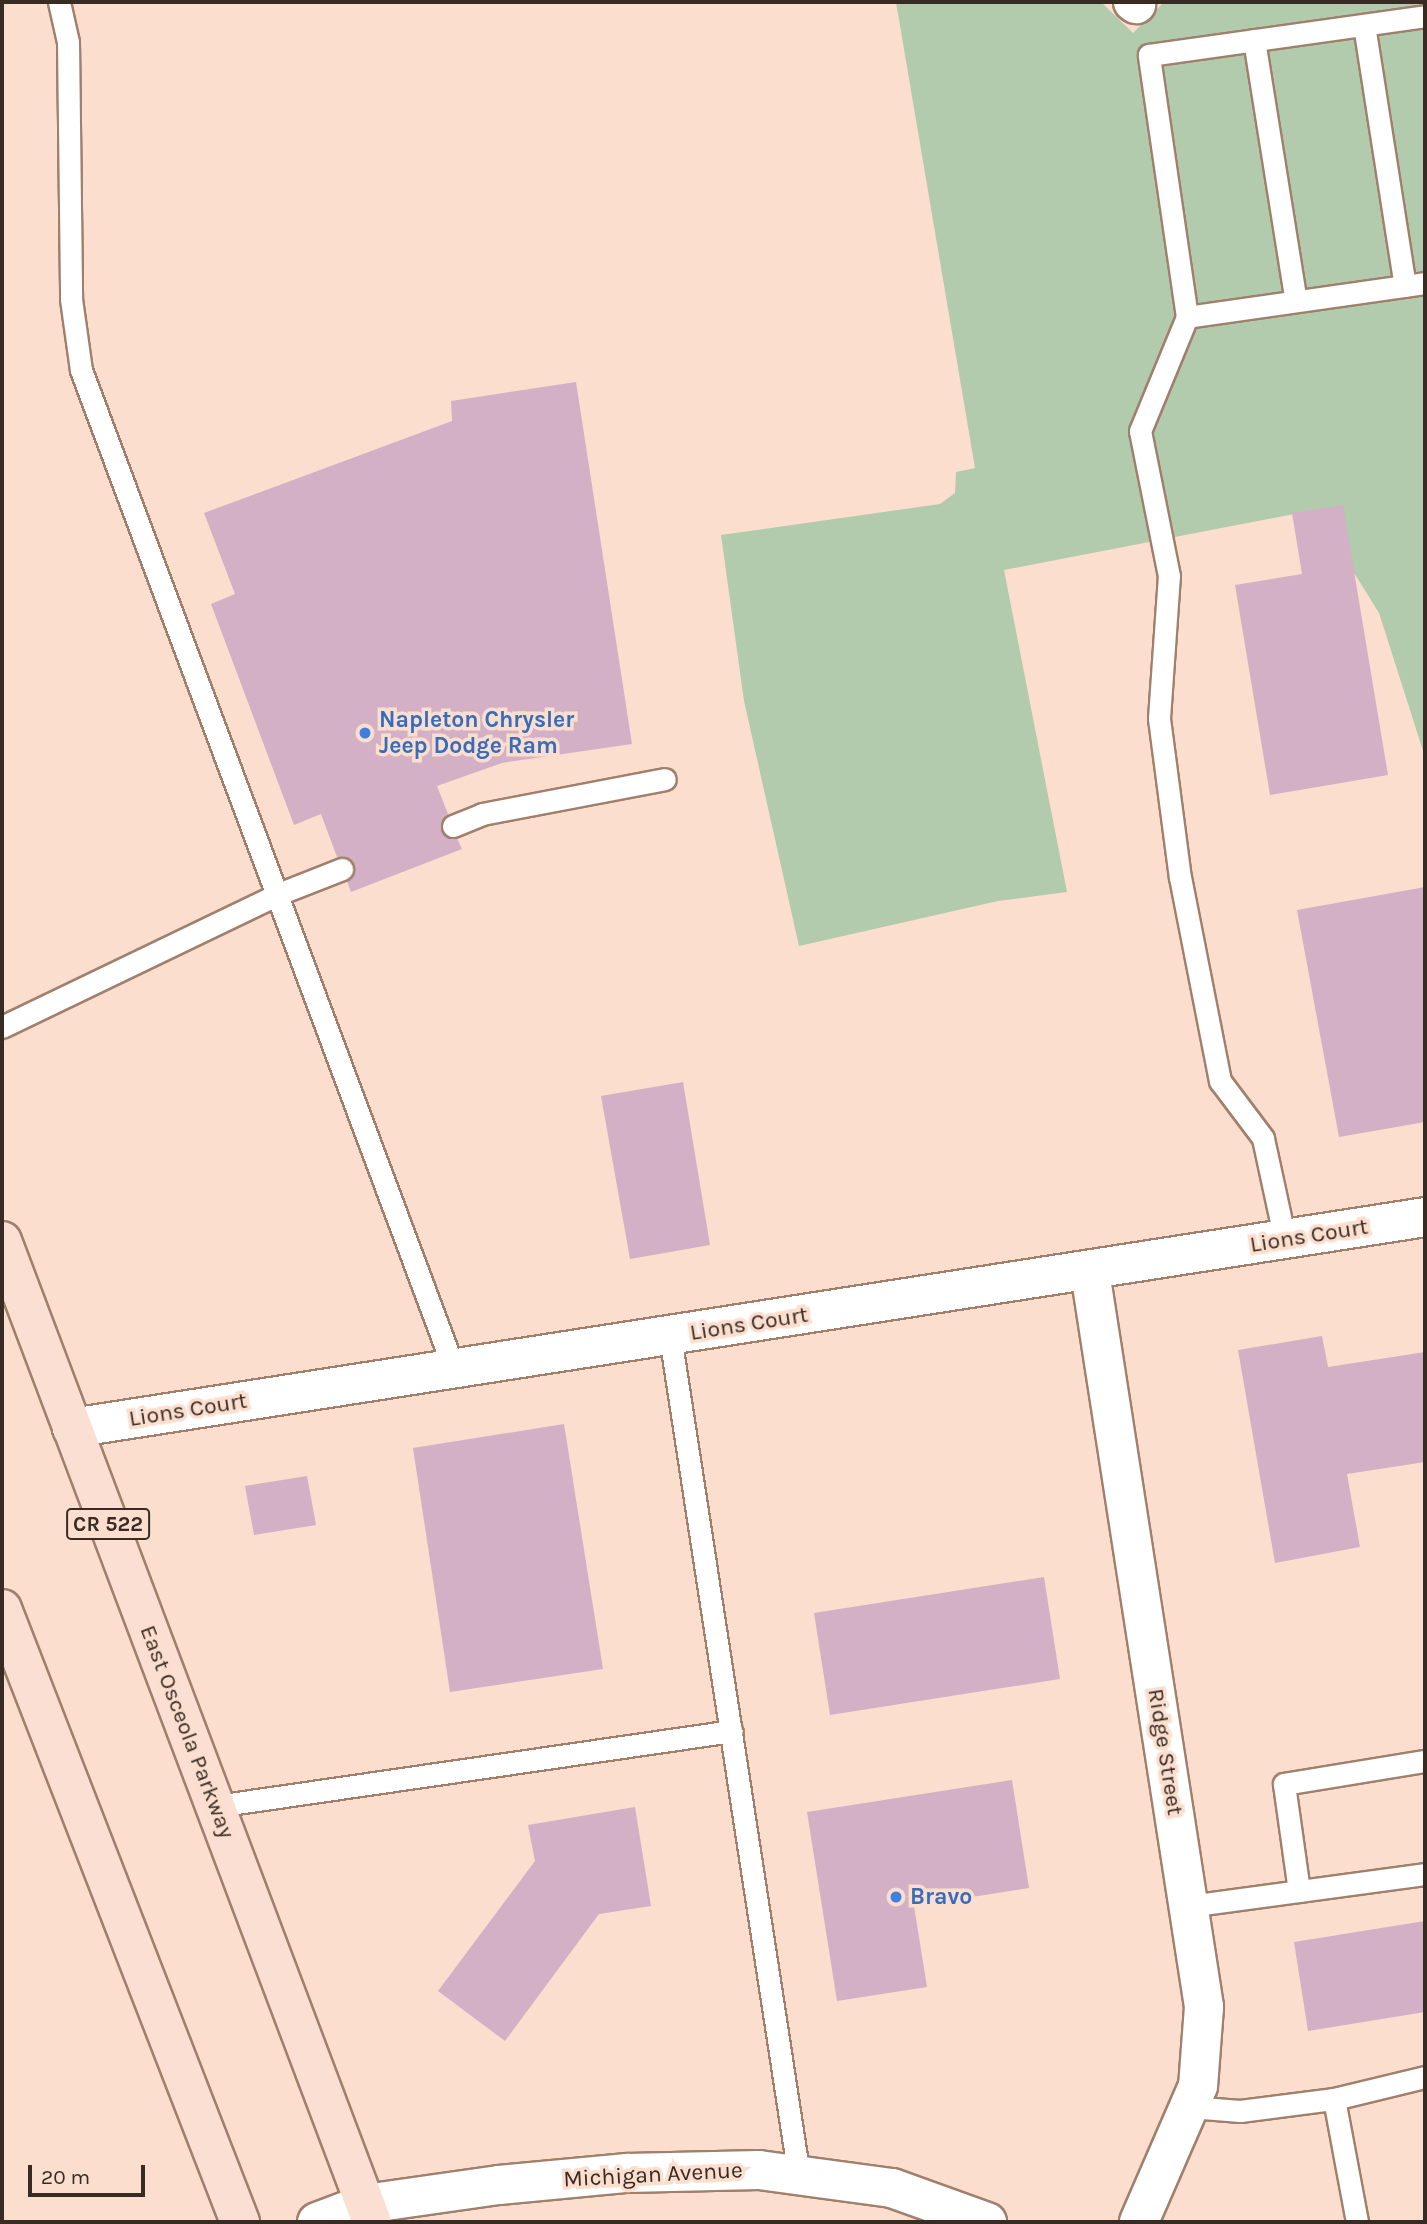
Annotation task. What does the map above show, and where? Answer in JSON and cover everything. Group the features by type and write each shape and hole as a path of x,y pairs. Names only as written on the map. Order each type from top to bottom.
{"main road":[{"name":"East Osceola Parkway","path":"2,1241 369,2213"},
{"path":"2,1609 240,2222"}],"street":[{"name":"Lions Court","path":"72,1429 1090,1272 1425,1217"},
{"name":"Ridge Street","path":"1090,1272 1189,1906 1205,2037 1190,2107 1139,2222"},
{"name":"Michigan Avenue","path":"317,2222 627,2173 759,2170 892,2188 987,2222"}],"lane":[{"path":"59,2 68,42 71,299 81,370 454,1369"},
{"path":"1285,1240 1263,1138 1220,1082 1180,878 1158,718 1169,576 1140,431 1187,317 1149,55 1425,16"},
{"path":"1187,317 1415,285 1364,25"},
{"path":"1254,40 1296,301"},
{"path":"453,826 482,814 665,779"},
{"path":"2,1027 276,895 342,869"},
{"path":"670,1336 799,2176"},
{"path":"216,1806 732,1731"},
{"path":"1299,1891 1284,1784 1425,1761"},
{"path":"1189,1906 1425,1874"},
{"path":"1190,2107 1240,2111 1334,2099 1425,2077"},
{"path":"1334,2099 1357,2222"}],"green space":[{"path":"896,2 1101,2 1133,33 1164,2 1425,2 1425,757 1379,613 1315,510 1004,570 1067,892 998,901 799,946 744,701 721,535 940,504 955,493 956,472 975,468"}],"building":[{"path":"576,382 632,744 502,763 437,786 448,814 441,830 457,838 462,849 351,892 347,881 354,864 337,857 321,814 294,825 211,604 235,594 204,513 452,421 451,401"},
{"path":"1343,505 1388,775 1270,795 1235,585 1302,574 1292,513"},
{"path":"1425,887 1425,1122 1339,1137 1297,910"},
{"path":"683,1082 710,1245 630,1259 601,1096"},
{"path":"1322,1336 1328,1367 1425,1352 1425,1462 1347,1474 1360,1547 1275,1563 1238,1350"},
{"path":"564,1424 603,1669 450,1692 413,1448"},
{"path":"307,1476 316,1525 254,1535 245,1486"},
{"path":"1044,1577 1060,1679 830,1715 814,1613"},
{"name":"Bravo","path":"1012,1780 1029,1888 914,1906 927,1987 837,2001 807,1812"},
{"path":"635,1807 651,1906 599,1914 505,2041 438,1991 535,1861 528,1825"},
{"path":"1425,1921 1425,2012 1308,2031 1294,1942"}],"place":[{"name":"Napleton Chrysler Jeep Dodge Ram","path":"365,733"},
{"name":"Bravo","path":"896,1897"}]}
